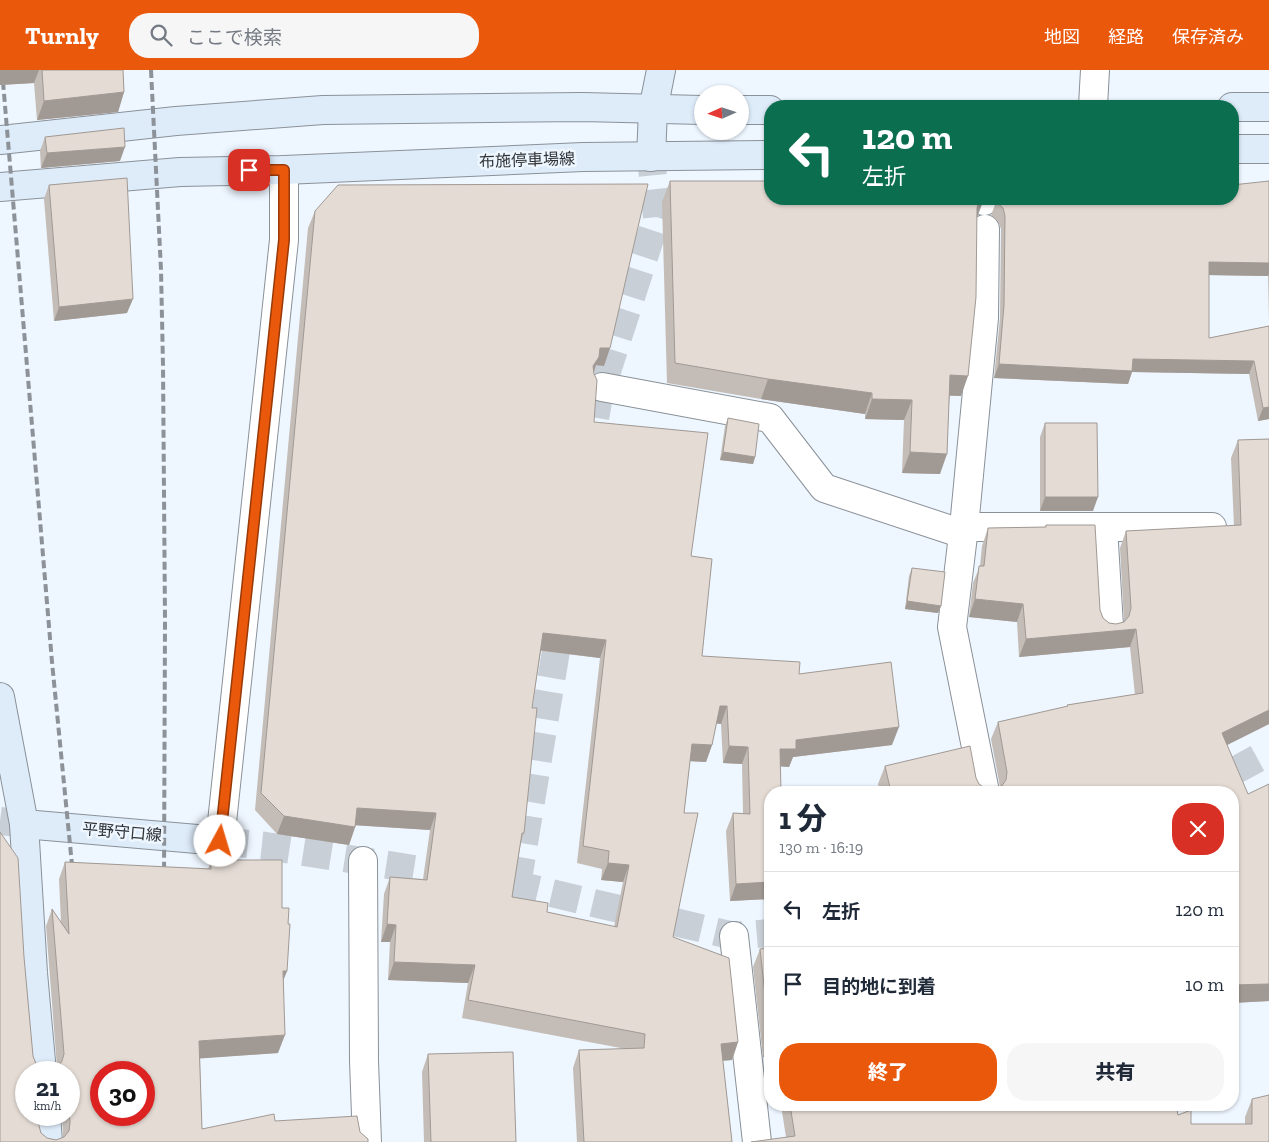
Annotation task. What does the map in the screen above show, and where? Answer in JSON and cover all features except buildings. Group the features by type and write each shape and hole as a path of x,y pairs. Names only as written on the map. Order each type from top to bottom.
{"main road":[{"path":"651,158 653,110 661,70"},
{"path":"0,140 176,121 323,110 583,107 694,110"},
{"path":"1239,107 1269,107"},
{"path":"749,110 764,110"},
{"path":"1239,149 1269,149"},
{"name":"布施停車場線","path":"0,187 180,172 284,170 583,157 651,158 764,155"},
{"path":"0,697 24,824 33,973 41,1061"},
{"name":"平野守口線","path":"24,824 220,841"},
{"path":"47,1126 48,1142"}],"street":[{"path":"1093,100 1095,70"},
{"path":"220,841 284,240 284,170"},
{"path":"984,786 952,627 964,531 984,318 985,229"},
{"path":"602,387 770,418 824,488 964,531 1103,527 1212,527"},
{"path":"1103,527 1109,626"},
{"path":"363,861 364,1061 367,1142"},
{"path":"734,936 757,1142"}],"tunnel":[{"path":"588,459 599,396 657,217 651,157"},
{"path":"517,885 562,615"},
{"path":"1207,786 1269,752"},
{"path":"0,821 24,824"},
{"path":"220,841 266,846 517,885 734,936 764,934"}],"railway":[{"path":"2,70 52,662 73,875"},
{"path":"151,70 161,270 163,365 165,620 164,880"}],"route":[{"path":"220,841 284,240 284,170 249,170"}]}
